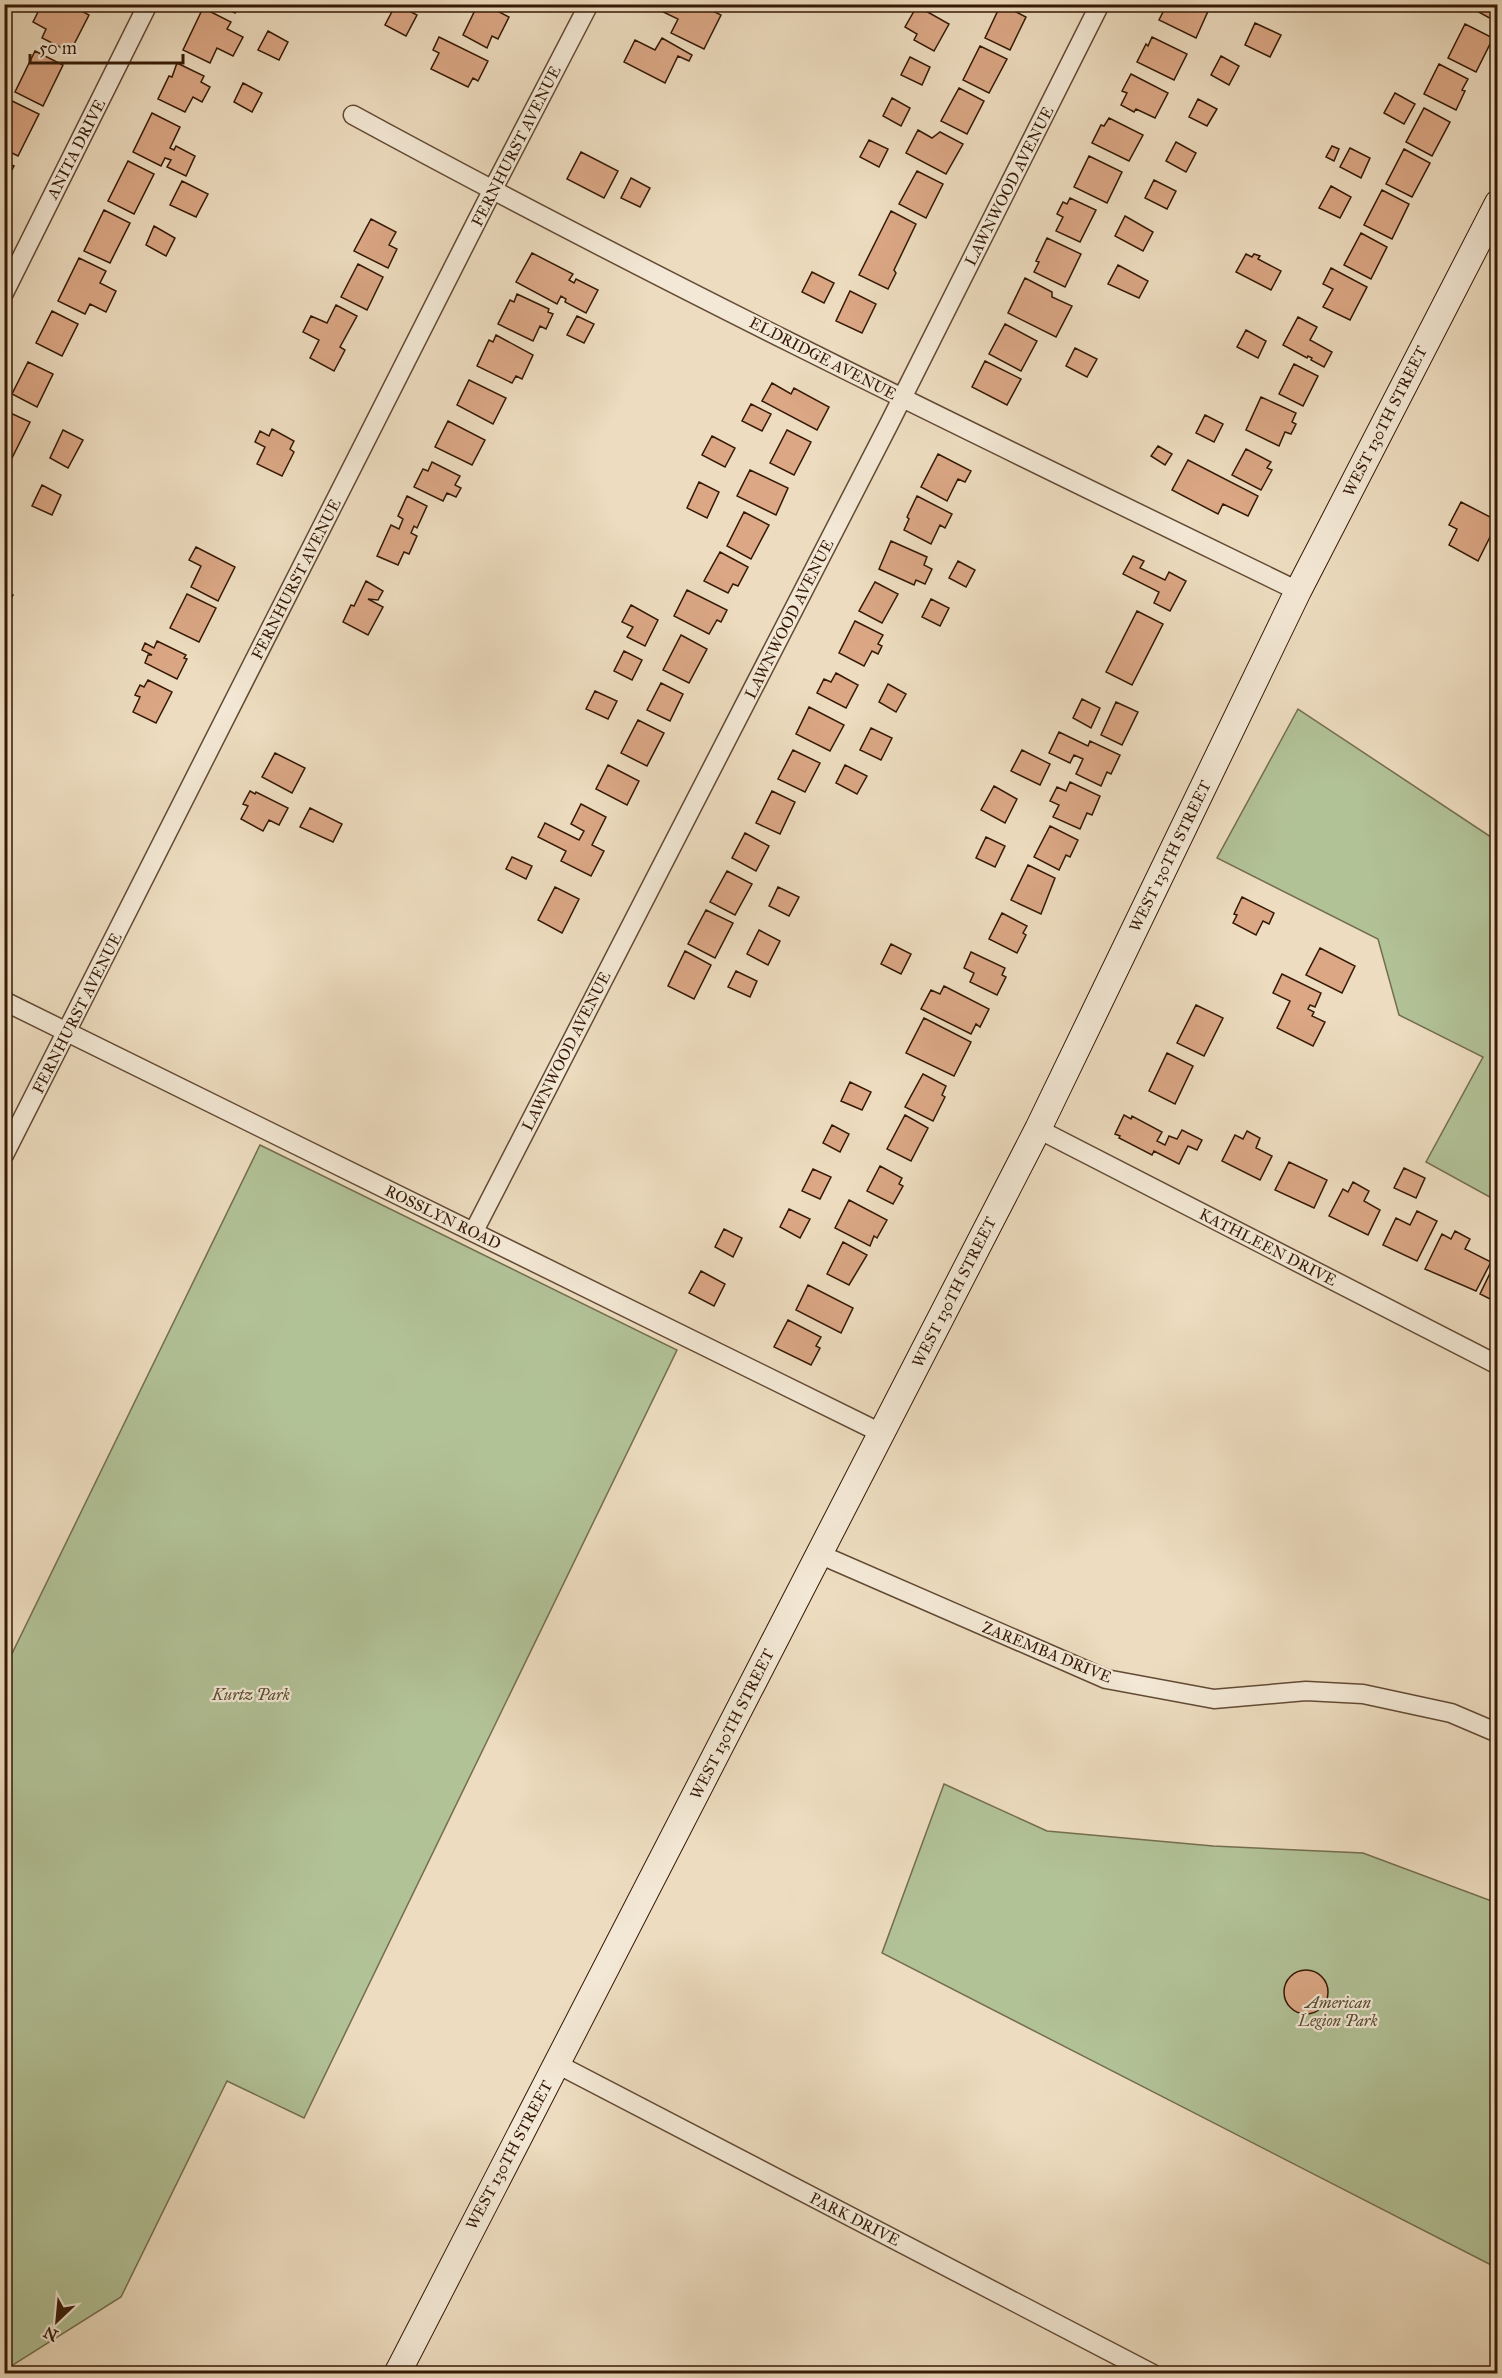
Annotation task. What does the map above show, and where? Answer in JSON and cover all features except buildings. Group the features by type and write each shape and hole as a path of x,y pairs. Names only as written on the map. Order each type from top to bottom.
{"main road":[{"name":"WEST 130TH STREET","path":"397,2373 1038,1129 1298,591 1497,203"}],"street":[{"name":"ANITA DRIVE","path":"4,293 148,4"},
{"name":"FERNHURST AVENUE","path":"4,1155 589,4"},
{"name":"LAWNWOOD AVENUE","path":"474,1231 902,399 1100,4"},
{"name":"ELDRIDGE AVENUE","path":"353,115 492,191 902,399 1298,591"},
{"name":"ROSSLYN ROAD","path":"4,1001 881,1433"},
{"name":"KATHLEEN DRIVE","path":"1038,1129 1497,1365"},
{"name":"ZAREMBA DRIVE","path":"819,1554 1106,1679 1214,1699 1306,1691 1363,1694 1451,1713 1497,1733"},
{"name":"PARK DRIVE","path":"557,2064 1153,2373"}],"green space":[{"path":"1298,709 1497,841 1497,1201 1426,1162 1483,1057 1399,1015 1378,939 1217,858"},
{"name":"Kurtz Park","path":"260,1145 677,1350 304,2118 227,2081 121,2297 5,2370 5,1668"},
{"name":"American Legion Park","path":"944,1784 1047,1831 1213,1846 1363,1853 1497,1903 1497,2268 882,1953"}]}
